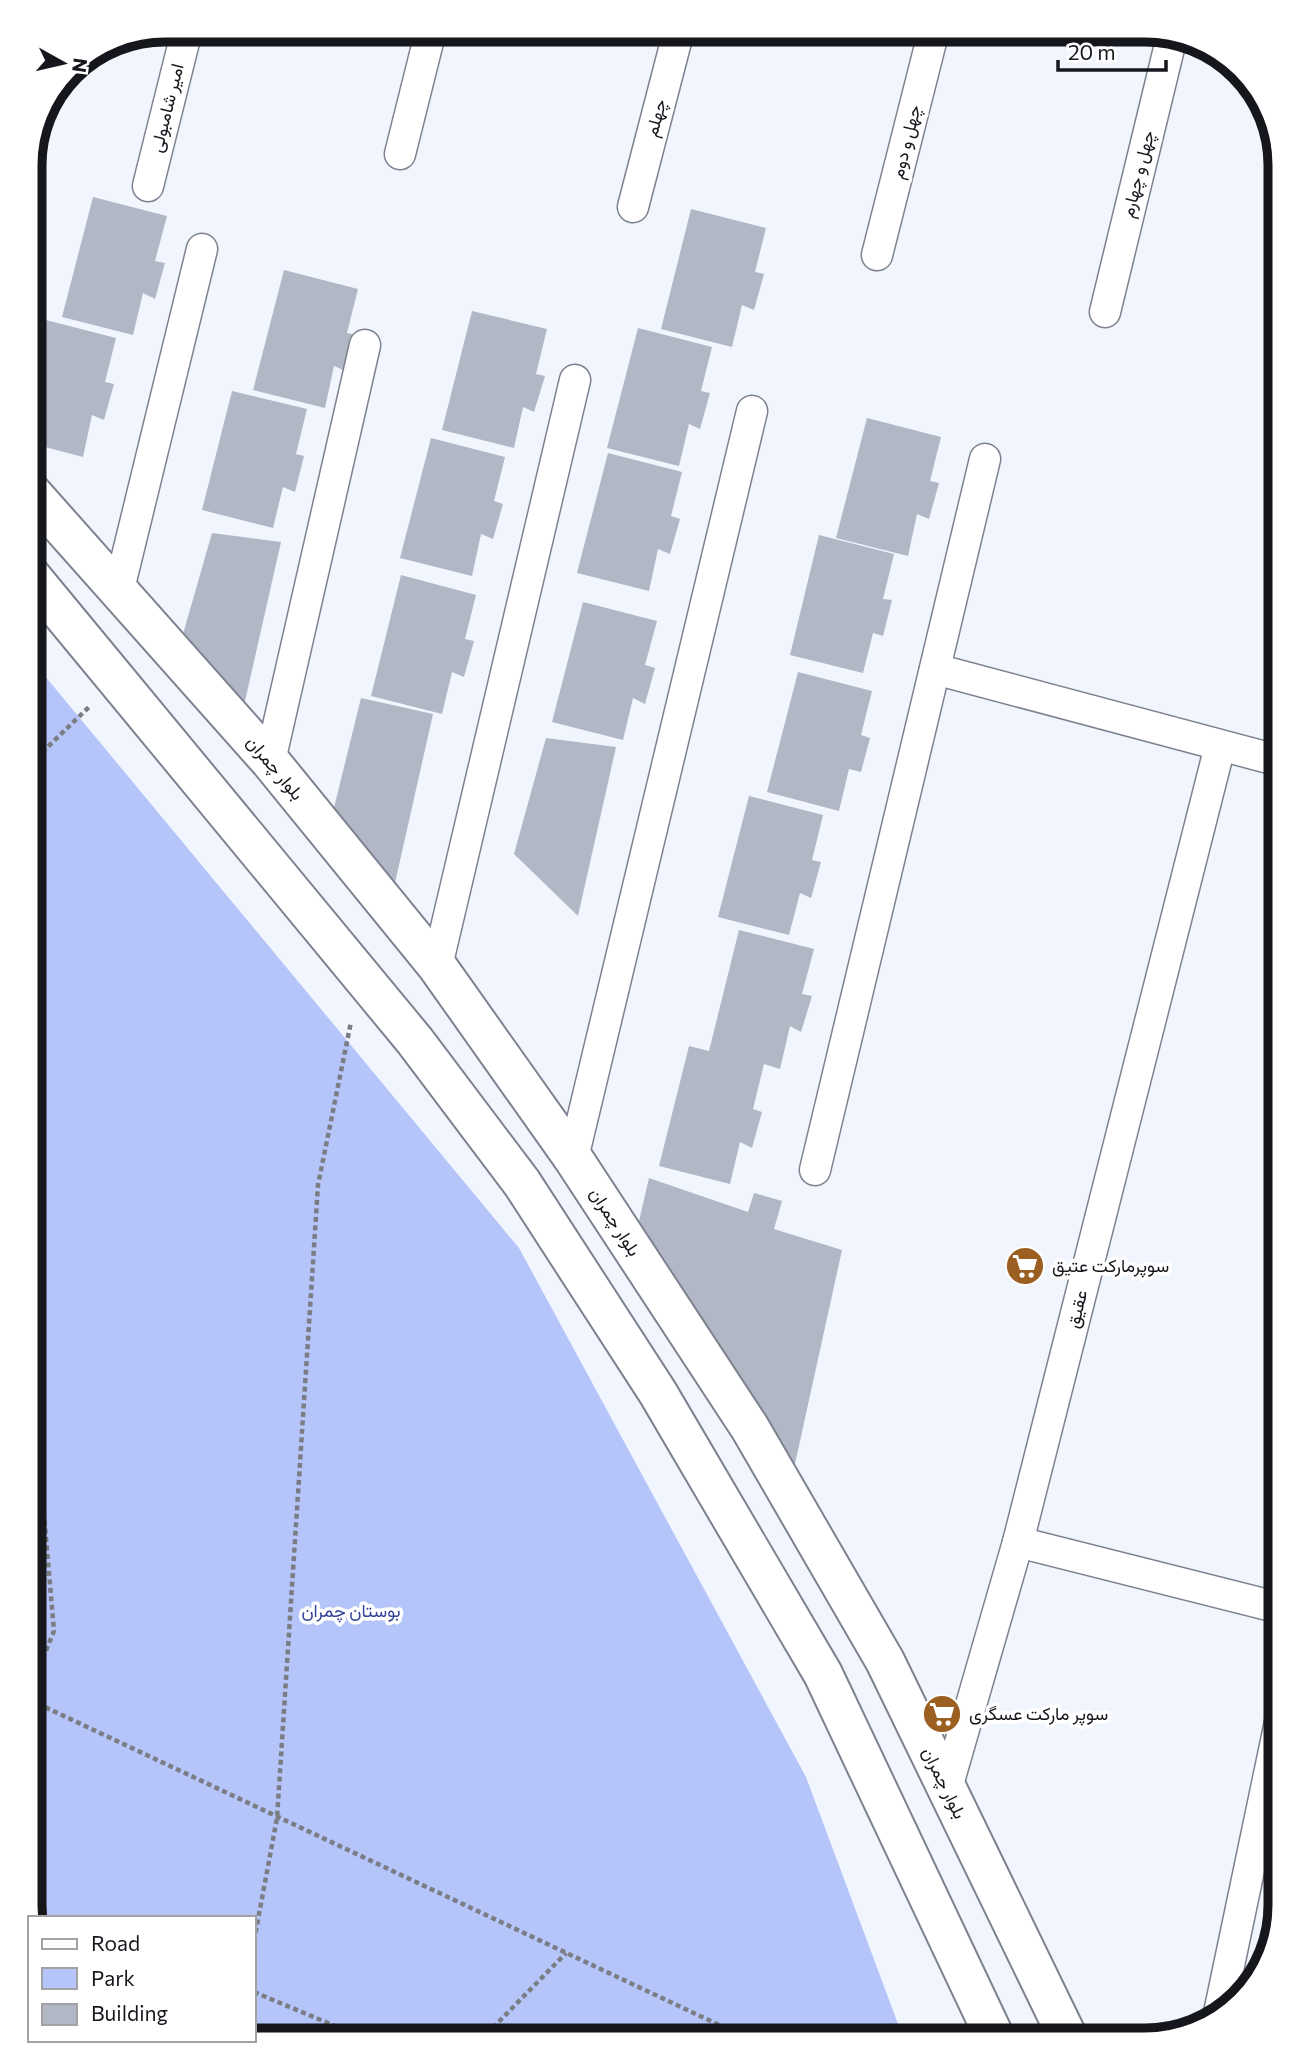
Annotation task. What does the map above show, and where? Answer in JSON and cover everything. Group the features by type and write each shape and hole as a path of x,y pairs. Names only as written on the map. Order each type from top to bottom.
{"main road":[{"name":"بلوار چمران","path":"42,504 270,761 437,966 573,1158 750,1428 885,1661 1063,2028"},
{"path":"42,589 415,1041 522,1183 658,1393 822,1674 990,2028"}],"street":[{"name":"امیر شامبولی","path":"148,186 184,42"},
{"path":"400,154 428,42"},
{"name":"چهلم","path":"633,207 676,42"},
{"name":"چهل و دوم","path":"877,255 931,42"},
{"name":"چهل و چهارم","path":"1105,312 1170,44"},
{"path":"119,589 202,249"},
{"path":"270,761 365,345"},
{"path":"437,966 575,380"},
{"path":"573,1158 752,411"},
{"path":"815,1170 985,459"},
{"path":"934,669 1268,758"},
{"name":"عقیق","path":"947,1788 1018,1542 1220,746"},
{"path":"1018,1542 1268,1605"},
{"path":"1223,2001 1268,1780"}],"path":[{"path":"42,752 117,680"},
{"path":"256,1930 277,1818 318,1185 360,975"},
{"path":"42,1490 54,1631 42,1660"},
{"path":"42,1706 725,2028"},
{"path":"493,2028 566,1953"},
{"path":"256,1994 340,2028"}],"green space":[{"name":"بوستان چمران","path":"42,672 519,1248 806,1777 900,2028 256,2028 256,1916 43,1916"}],"building":[{"path":"93,197 167,216 155,261 165,263 155,299 143,293 133,335 62,317"},
{"path":"691,209 766,228 755,272 764,274 754,310 742,305 732,347 661,329"},
{"path":"284,270 358,289 347,333 356,335 346,371 334,366 325,408 253,390"},
{"path":"472,311 547,329 536,374 545,376 534,412 523,407 514,448 442,430"},
{"path":"42,319 116,338 105,382 114,384 104,420 92,415 83,457 42,446"},
{"path":"638,328 712,347 701,391 710,393 700,429 689,424 679,466 607,448"},
{"path":"232,391 307,409 296,454 304,456 295,492 283,487 273,528 202,510"},
{"path":"867,418 941,437 930,481 939,483 929,519 917,514 908,556 836,538"},
{"path":"431,438 505,457 494,501 503,504 493,539 481,534 472,576 400,558"},
{"path":"608,453 682,472 671,516 680,519 670,554 658,549 649,591 577,573"},
{"path":"212,533 281,542 243,710 179,648"},
{"path":"819,535 894,554 883,599 892,600 883,636 873,633 863,673 790,655"},
{"path":"401,575 476,595 465,639 474,641 464,677 452,672 442,714 371,696"},
{"path":"583,602 657,621 645,665 655,668 645,704 633,698 623,740 552,722"},
{"path":"798,672 872,691 861,735 870,738 861,772 849,769 839,811 767,792"},
{"path":"361,698 433,714 395,883 331,820"},
{"path":"546,738 616,747 578,916 514,854"},
{"path":"749,796 823,815 812,860 821,862 811,898 800,893 789,935 718,917"},
{"path":"739,930 814,949 802,994 812,996 801,1032 790,1026 780,1069 764,1064 753,1109 762,1112 752,1148 740,1142 730,1184 659,1166 689,1046 709,1051"},
{"path":"649,1178 748,1212 754,1193 782,1201 774,1229 842,1250 793,1473 636,1234"}],"place":[{"name":"سوپرمارکت عتیق","path":"1025,1266"},
{"name":"سوپر مارکت عسگری","path":"942,1714"}]}
